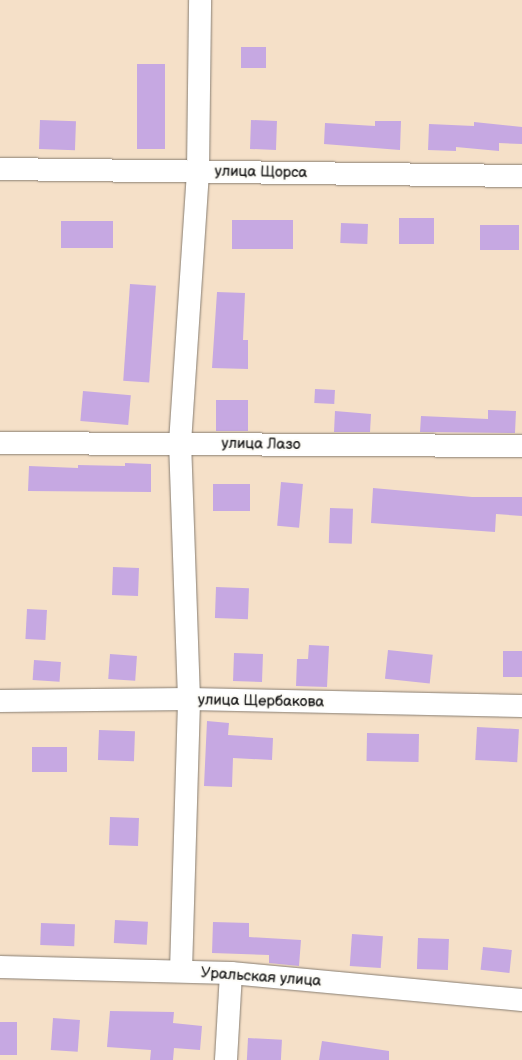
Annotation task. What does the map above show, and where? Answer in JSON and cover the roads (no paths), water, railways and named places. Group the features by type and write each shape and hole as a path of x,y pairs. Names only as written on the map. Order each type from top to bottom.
{"street":[{"path":"181,971 189,699 180,443 198,171 200,0"},
{"name":"улица Щорса","path":"0,169 522,176"},
{"name":"улица Лазо","path":"0,442 522,446"},
{"name":"улица Щербакова","path":"0,701 189,699 522,706"},
{"name":"Уральская улица","path":"0,967 231,973 522,1000"},
{"path":"226,1060 231,973"}]}
